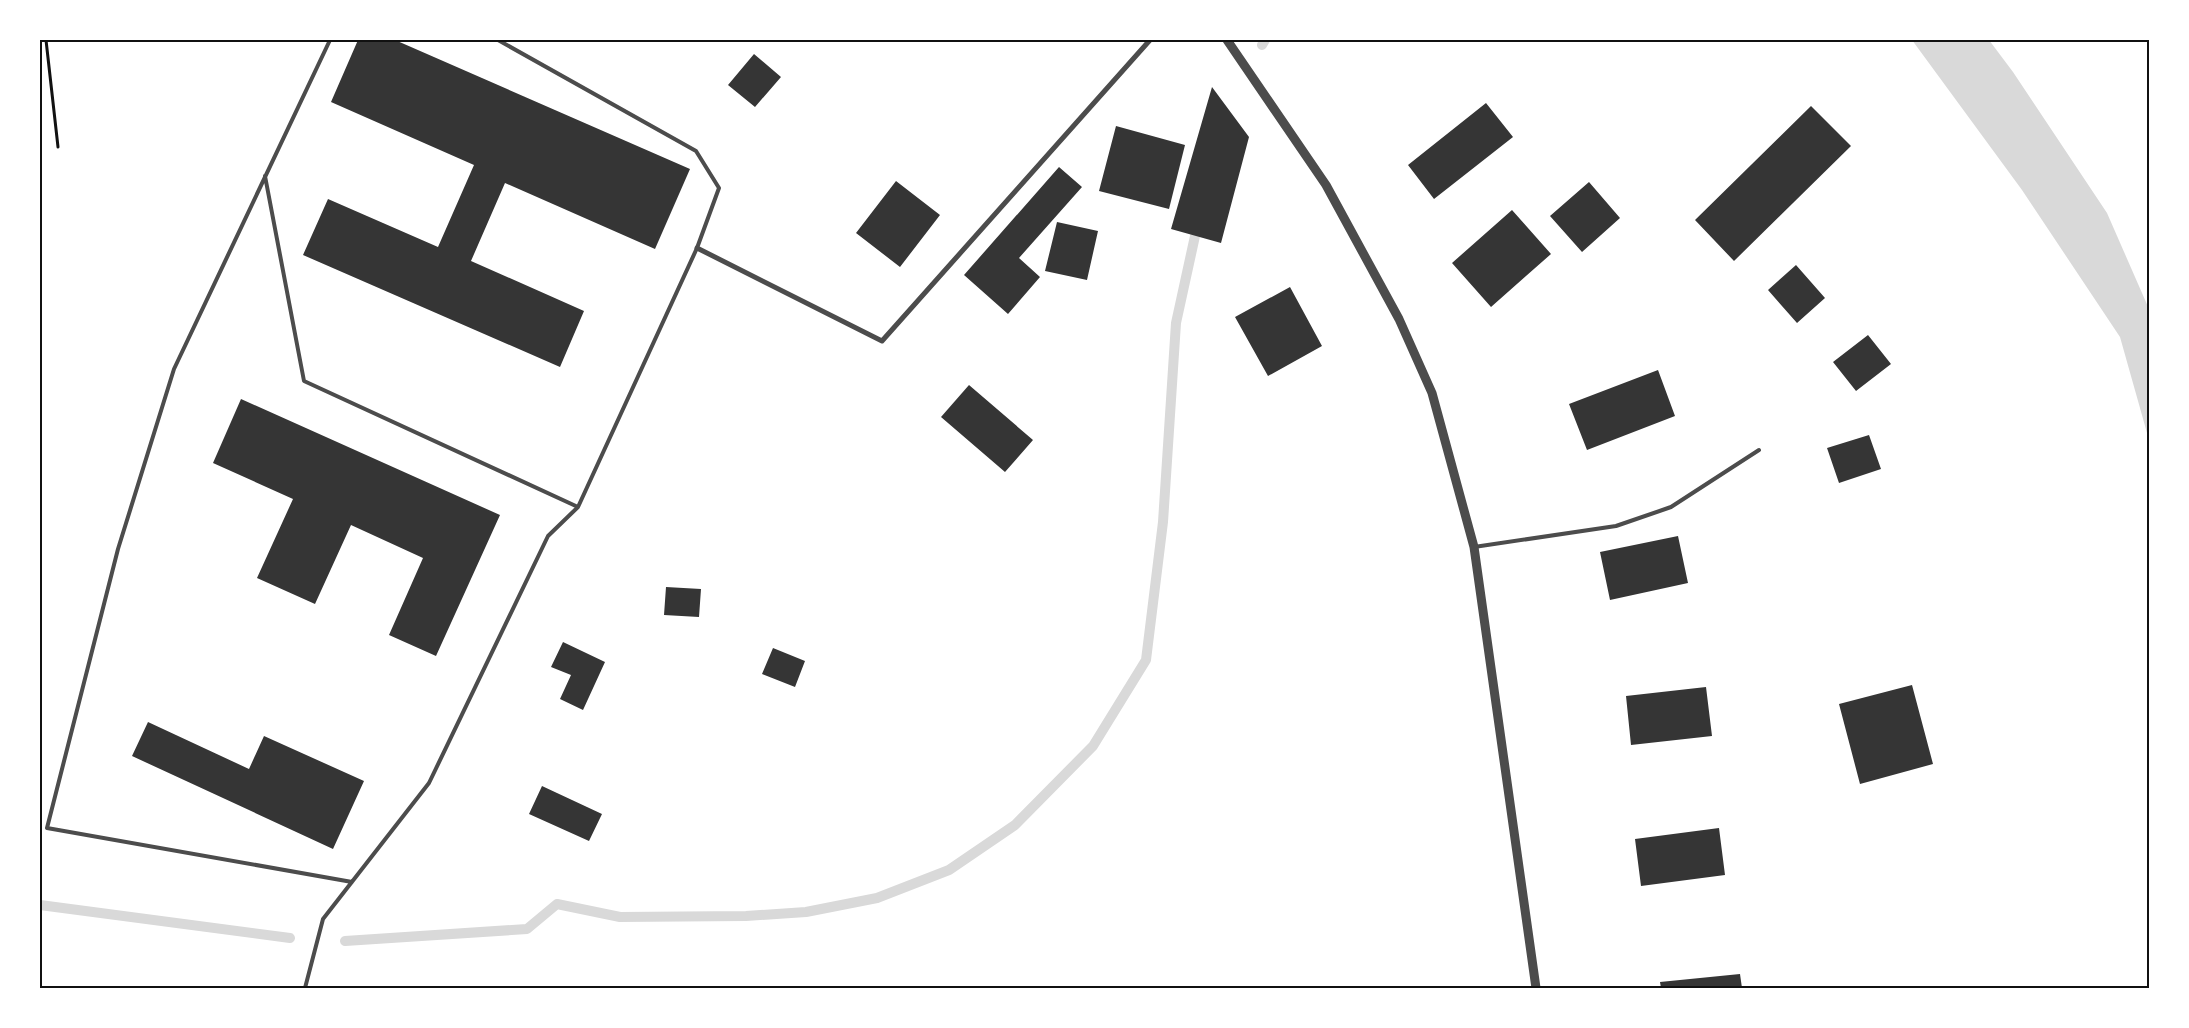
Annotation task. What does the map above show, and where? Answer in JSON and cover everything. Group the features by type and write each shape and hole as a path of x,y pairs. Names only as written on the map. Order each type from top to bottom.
{"street":[{"path":"697,248 882,342 1150,40"},
{"path":"1227,40 1326,185 1399,319 1432,393 1474,547 1536,988"}],"lane":[{"path":"330,40 174,369 118,549 47,828 352,882"},
{"path":"305,988 323,919 430,783 548,536 578,507 697,248 719,188 696,151 498,40"},
{"path":"265,176 304,381 578,507"},
{"path":"1474,547 1616,526 1671,507 1759,450"}],"path":[{"path":"46,40 58,147"}],"shaded area":[{"path":"1912,40 1989,40 2013,72 2107,213 2149,309 2149,440 2120,337 2022,190"}],"building":[{"path":"358,40 395,40 690,169 655,249 505,183 471,261 584,311 560,367 303,255 328,199 438,247 474,165 331,102"},
{"path":"754,54 781,77 755,107 728,85"},
{"path":"1212,87 1249,137 1221,243 1171,229"},
{"path":"1486,103 1513,137 1434,199 1408,165"},
{"path":"1811,106 1851,146 1734,261 1695,220"},
{"path":"1116,126 1185,145 1169,209 1099,191"},
{"path":"1059,167 1082,187 1019,258 1040,277 1008,314 964,275"},
{"path":"896,181 940,215 900,267 856,233"},
{"path":"1589,182 1620,218 1582,252 1550,216"},
{"path":"1512,210 1551,254 1491,307 1452,263"},
{"path":"1057,222 1098,231 1087,280 1045,271"},
{"path":"1796,265 1825,298 1797,323 1768,290"},
{"path":"1290,287 1322,346 1268,376 1235,317"},
{"path":"1868,335 1891,364 1856,391 1833,362"},
{"path":"1658,370 1675,416 1587,450 1569,404"},
{"path":"969,385 1033,440 1005,472 941,417"},
{"path":"241,399 500,515 436,656 389,635 423,558 351,525 315,604 257,578 293,499 213,463"},
{"path":"1869,435 1881,469 1839,483 1827,448"},
{"path":"1678,536 1688,583 1610,600 1600,552"},
{"path":"666,587 701,589 699,617 664,615"},
{"path":"563,642 605,662 583,710 560,699 571,675 551,667"},
{"path":"773,648 805,661 795,687 762,674"},
{"path":"1912,685 1933,764 1860,784 1839,704"},
{"path":"1706,687 1712,736 1631,745 1626,696"},
{"path":"148,722 249,769 264,736 364,781 333,849 132,756"},
{"path":"542,786 602,814 589,841 529,814"},
{"path":"1719,828 1725,875 1641,886 1635,839"},
{"path":"1740,974 1742,988 1661,988 1660,982"}],"waterway":[{"path":"1262,45 1265,40"},
{"path":"345,941 527,929 557,904 620,917 746,916 806,912 877,898 949,870 1015,825 1093,746 1146,660 1163,522 1176,323 1195,236"},
{"path":"40,905 290,938"}]}
